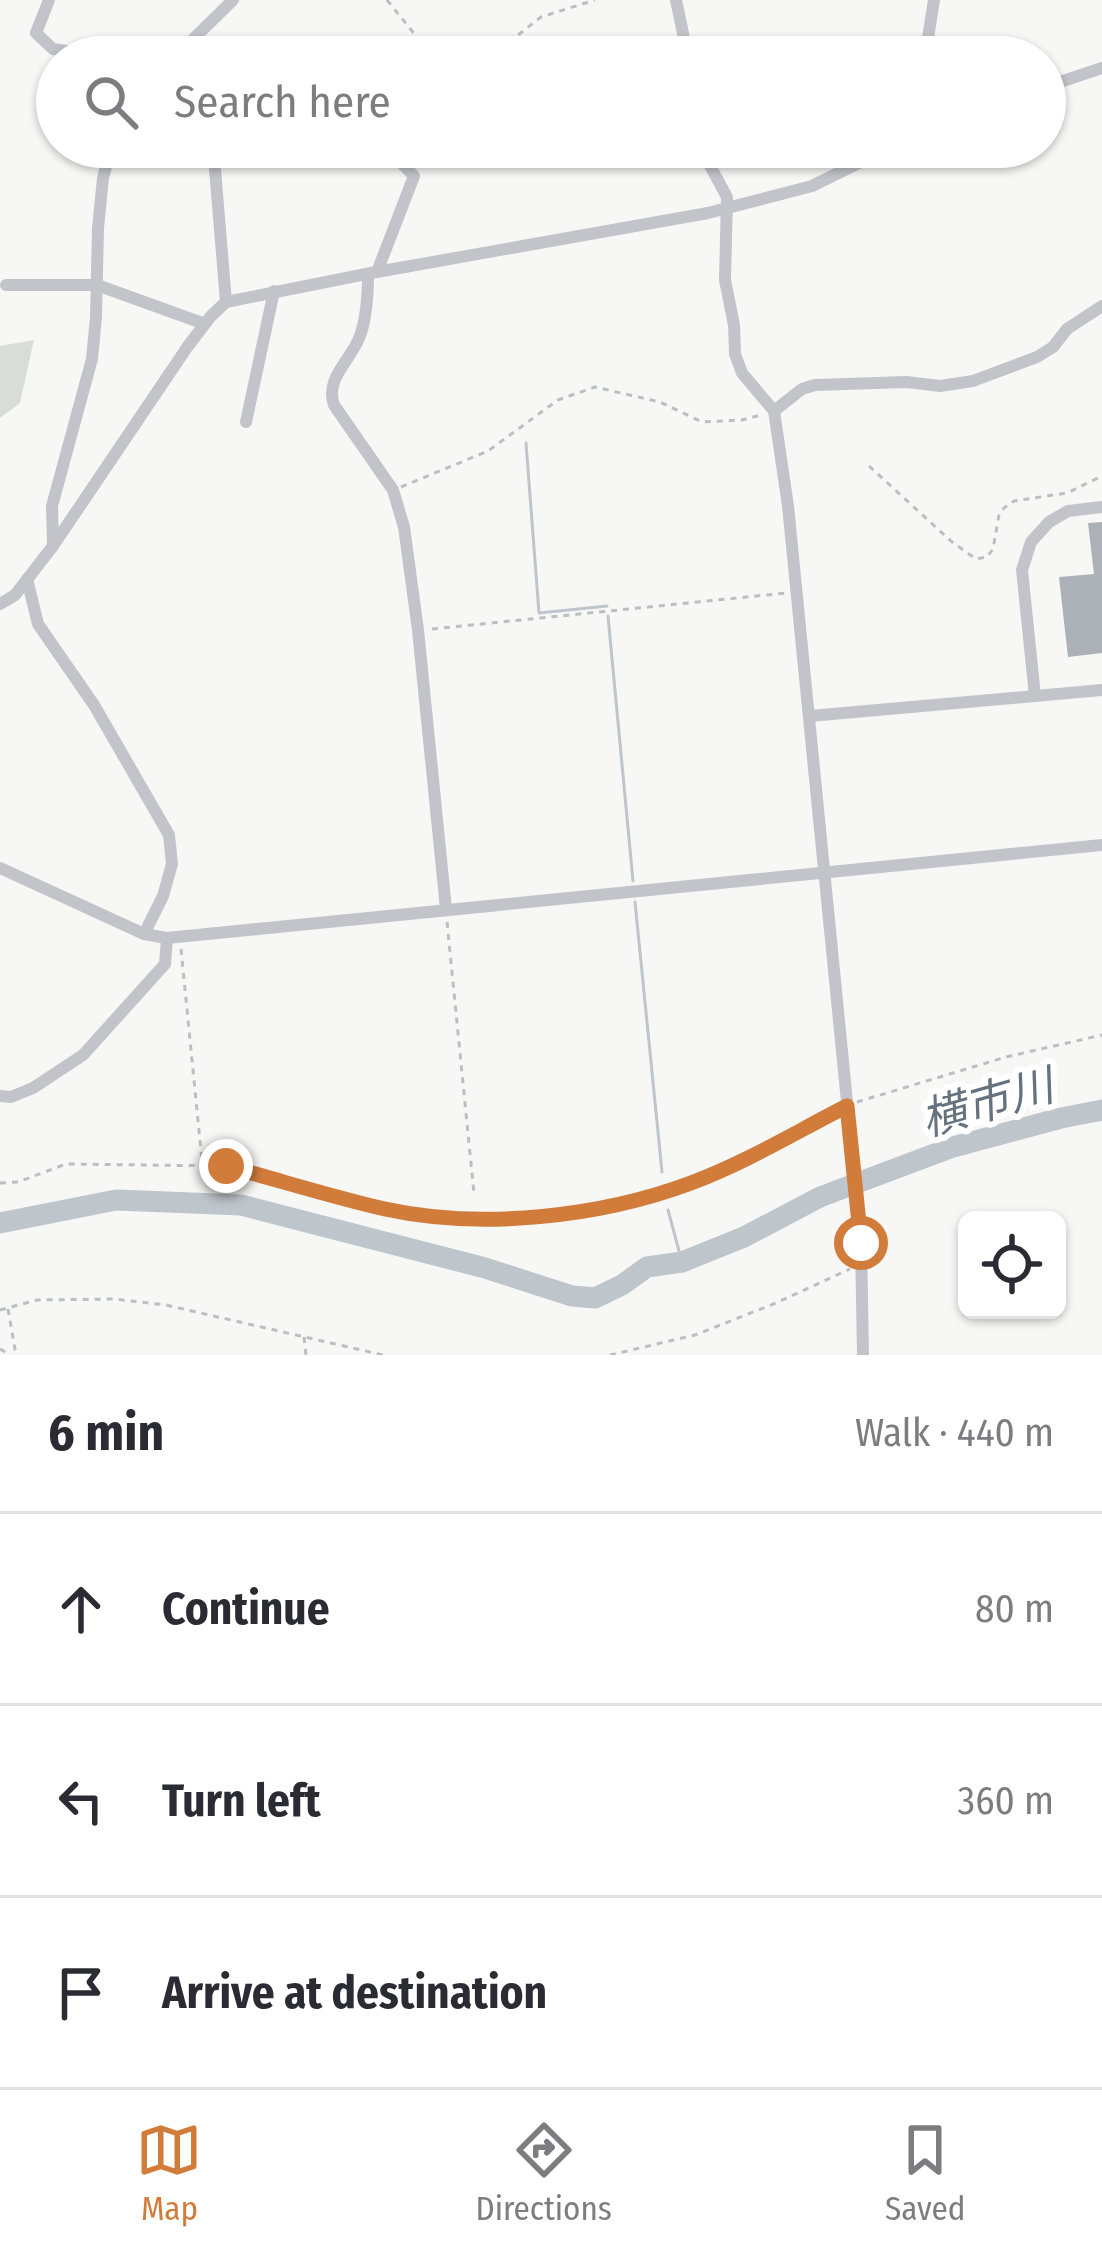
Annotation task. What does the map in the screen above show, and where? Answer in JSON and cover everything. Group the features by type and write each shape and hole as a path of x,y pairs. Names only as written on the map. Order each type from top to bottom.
{"street":[{"path":"39,36 36,33 49,0"},
{"path":"196,36 233,0"},
{"path":"676,0 684,36"},
{"path":"928,36 934,0"},
{"path":"1066,80 1102,68"},
{"path":"53,546 52,506 92,359 107,168"},
{"path":"215,168 226,302"},
{"path":"406,168 414,176 373,273 357,346 330,394 393,490 404,526 446,909"},
{"path":"712,168 727,196 725,280 735,354 742,373 774,411 810,716 861,1243 863,1355"},
{"path":"0,604 15,595 53,546 205,324 226,302 728,208 812,186 848,168"},
{"path":"6,285 97,285 205,324"},
{"path":"247,422 274,291"},
{"path":"774,411 802,388 815,385 907,382 940,386 973,380 1037,357 1102,306"},
{"path":"1034,696 1022,570 1030,542 1068,511 1102,507"},
{"path":"27,579 38,624 94,705 169,835 172,864 164,896 144,934"},
{"path":"810,716 1102,690"},
{"path":"0,868 144,934 174,937 1102,844"},
{"path":"0,1096 33,1088 82,1055 165,964 174,937"}],"path":[{"path":"387,0 416,36"},
{"path":"517,36 541,17 595,0"},
{"path":"393,490 488,451 558,400 595,387 660,402 702,422 742,420 774,411"},
{"path":"869,466 976,559 987,557 993,549 999,515 1014,501 1058,496 1102,476"},
{"path":"418,630 797,592"},
{"path":"446,909 474,1194"},
{"path":"174,937 202,1164"},
{"path":"0,1183 18,1182 66,1164 202,1164 432,1216 505,1219 576,1213 693,1183 847,1111 1006,1057 1102,1035"},
{"path":"610,1355 695,1335 862,1265"},
{"path":"0,1310 37,1300 114,1299 189,1308 383,1355"},
{"path":"8,1306 13,1355"},
{"path":"304,1335 307,1355"},
{"path":"0,1349 13,1355"}],"shaded area":[{"path":"34,340 20,403 0,418 0,346"}],"building":[{"path":"1102,522 1102,653 1068,657 1059,577 1094,574 1088,523"}],"waterway":[{"path":"526,443 539,613 607,606"},
{"path":"608,616 633,881"},
{"path":"635,902 662,1172"},
{"name":"横市川","path":"0,1223 116,1200 241,1205 485,1268 572,1296 595,1298 647,1267 682,1262 744,1237 820,1197 953,1147 1102,1110"},
{"path":"668,1210 682,1262"}],"route":[{"path":"226,1166 386,1209 432,1216 505,1219 576,1213 693,1183 847,1106 861,1243"}]}
